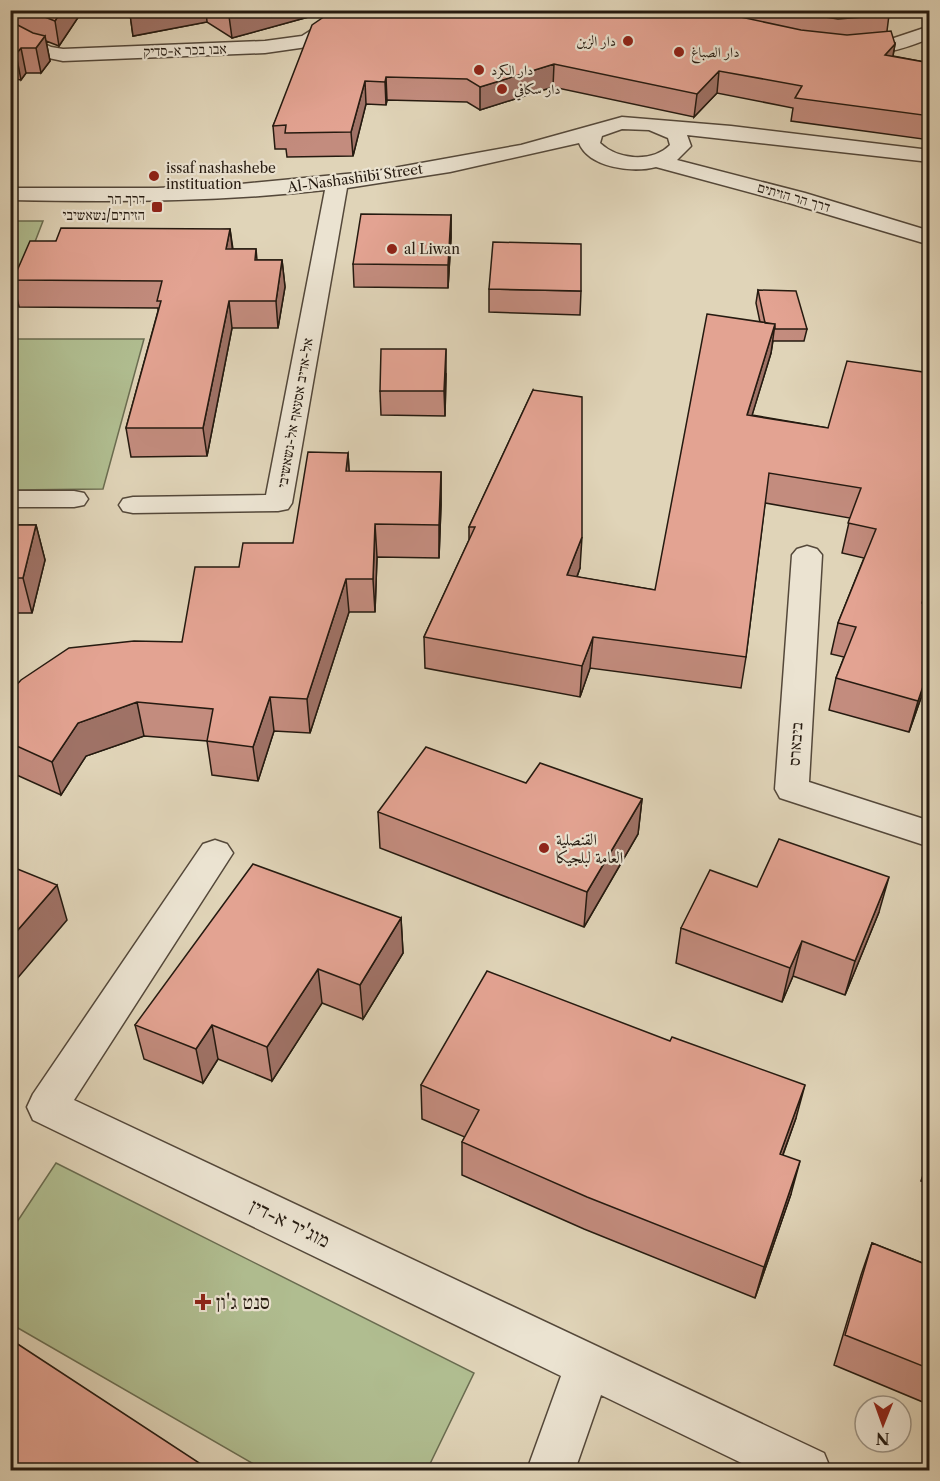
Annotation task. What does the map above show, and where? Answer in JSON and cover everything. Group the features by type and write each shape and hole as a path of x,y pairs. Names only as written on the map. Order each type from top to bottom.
{"street":[{"name":"אבו בכר א-סדיק","path":"10,32 46,52 63,55 265,47 307,41 356,10"},
{"path":"899,26 926,29"},
{"path":"835,48 892,44 918,37 926,29"},
{"path":"892,44 906,57 914,60"},
{"path":"612,159 593,150 589,138 600,128 622,123 779,137 930,156"},
{"path":"661,127 677,135 681,146 677,152"},
{"path":"483,159 593,133"},
{"path":"483,159 542,156 634,162 656,161 677,152 723,140 779,137"},
{"name":"Al-Nashashibi Street","path":"10,200 225,193 337,182 483,159"},
{"name":"דרך הר הזיתים","path":"656,161 777,192 930,238"},
{"name":"אל-אדיב אסעאף אל-נשאשיבי","path":"133,505 278,503 337,182"},
{"name":"Al-Nashashibi Street","path":"10,194 83,196"},
{"path":"10,499 74,499"},
{"name":"ביבארס","path":"807,555 792,789 930,834"},
{"name":"מוג'יר א-דין","path":"215,853 47,1107 807,1470"},
{"path":"551,1470 588,1365"}],"path":[{"path":"75,15 108,10"}],"green space":[{"path":"11,221 43,221 11,304"},
{"path":"10,339 144,339 103,489 11,490"},
{"path":"56,1163 474,1373 427,1470 264,1470 11,1324 11,1231"}],"building":[{"path":"27,10 62,10 55,21"},
{"path":"131,10 149,10 130,14"},
{"path":"221,10 250,10 229,16"},
{"path":"334,10 708,10 801,30 847,35 891,31 895,44 885,55 930,63 930,116 795,98 802,86 719,71 697,94 554,64 480,87 467,79 386,77 385,82 365,81 351,132 285,133 286,125 273,126 312,25"},
{"path":"779,10 889,10 889,15 838,19"},
{"path":"10,21 33,33 45,36 36,48 21,48 16,54 10,54"},
{"path":"361,214 451,215 448,265 353,264"},
{"path":"61,228 230,229 226,249 256,249 255,260 282,260 276,301 229,301 203,428 126,428 161,301 157,301 162,281 13,280 30,241 56,241"},
{"path":"493,242 581,244 581,291 489,289"},
{"path":"758,290 796,291 807,329 775,329 775,324 765,323"},
{"path":"707,314 775,324 747,415 828,428 847,361 930,373 930,577 922,603 930,605 930,666 918,701 836,678 856,627 838,623 876,529 848,523 861,488 769,473 746,657 593,637 582,666 424,637 475,527 469,527 533,390 582,397 582,537 567,575 655,590"},
{"path":"381,349 446,349 444,391 380,391"},
{"path":"308,452 348,453 346,471 441,472 439,525 375,524 373,579 346,579 307,699 270,697 253,747 207,741 213,709 137,702 78,723 52,762 10,743 10,692 21,680 69,648 134,641 182,642 195,567 239,567 243,543 293,543"},
{"path":"10,525 36,525 23,578 10,578"},
{"path":"426,747 526,783 540,763 642,799 587,892 378,812"},
{"path":"779,839 889,877 855,961 802,941 790,968 681,928 710,870 757,887"},
{"path":"253,864 401,918 360,985 318,969 267,1047 212,1025 196,1049 135,1025"},
{"path":"10,866 57,885 10,939"},
{"path":"487,971 670,1041 672,1037 805,1085 780,1154 800,1161 764,1267 587,1197 462,1142 479,1110 421,1085"},
{"path":"872,1243 930,1266 930,1369 845,1335"},
{"path":"10,1339 210,1470 10,1470"}],"place":[{"name":"دار الزين","path":"628,41"},
{"name":"دار الصباغ","path":"679,52"},
{"name":"دار الكرد","path":"479,70"},
{"name":"دار سكافي","path":"502,89"},
{"name":"issaf nashashebe instituation","path":"154,176"},
{"name":"דרך הר הזיתים/נשאשיבי","path":"157,207"},
{"name":"al Liwan","path":"392,249"},
{"name":"القنصلية العامة لبلجيكا","path":"544,848"},
{"name":"סנט ג'ון","path":"203,1302"}]}
